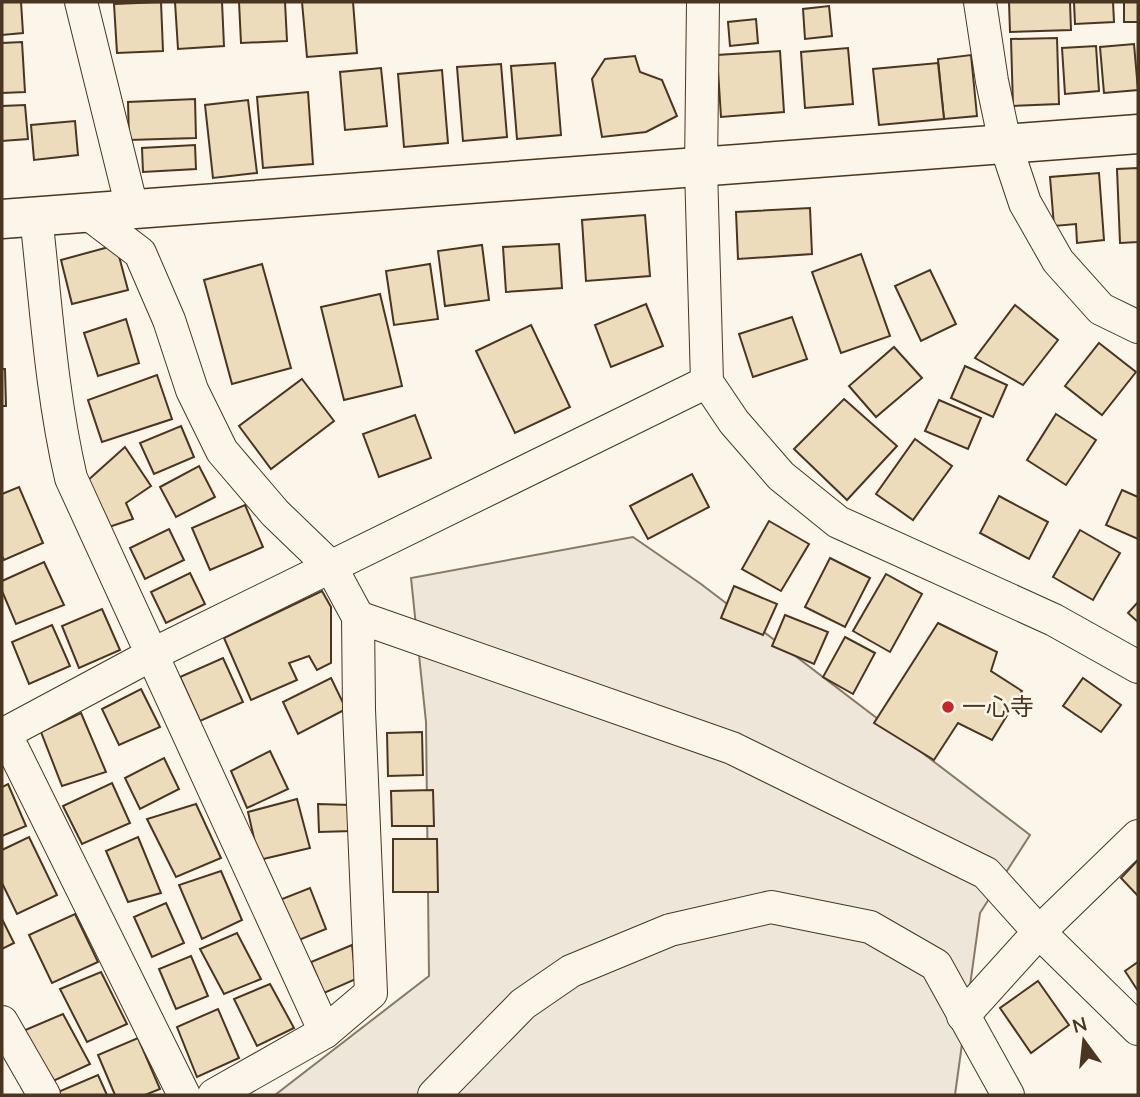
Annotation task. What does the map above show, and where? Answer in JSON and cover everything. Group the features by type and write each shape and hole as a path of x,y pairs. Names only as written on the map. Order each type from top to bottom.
{"street":[{"path":"80,2 132,208"},
{"path":"703,2 701,167 707,382 734,422 781,476 838,522 1054,620 1138,667"},
{"path":"980,2 1005,143 1025,203 1058,261 1101,309 1138,327"},
{"path":"325,1032 71,478 19,218 1138,134"},
{"path":"86,212 140,253 169,320 192,390 222,451 275,513 331,567 358,617 359,710 371,993 325,1032 214,1095"},
{"path":"184,1095 3,734 153,654 707,382"},
{"path":"358,617 732,748 986,873 1039,932 1138,1029"},
{"path":"963,1016 1039,932 1138,836"},
{"path":"434,1095 523,1004 571,971 670,930 771,907 870,927 936,965 1008,1095"},
{"path":"2,1021 44,1095"}],"shaded area":[{"path":"633,537 701,584 1030,835 980,913 955,1095 275,1095 429,976 426,722 411,578"}],"building":[{"path":"2,2 21,2 23,33 2,35"},
{"path":"161,2 163,51 117,53 114,4"},
{"path":"175,2 222,2 224,46 178,49"},
{"path":"239,2 285,2 287,41 241,43"},
{"path":"302,2 353,2 357,53 307,57"},
{"path":"1009,2 1070,2 1071,30 1010,32"},
{"path":"1074,2 1113,2 1114,22 1075,24"},
{"path":"1124,2 1138,2 1138,22 1124,22"},
{"path":"829,6 832,36 805,39 803,9"},
{"path":"756,19 758,43 730,46 728,22"},
{"path":"1057,38 1059,104 1013,106 1011,39"},
{"path":"22,42 25,92 2,93 2,43"},
{"path":"1134,44 1138,90 1104,93 1100,47"},
{"path":"1096,46 1099,91 1065,94 1062,48"},
{"path":"848,48 853,104 805,108 801,52"},
{"path":"780,51 784,112 721,117 717,55"},
{"path":"971,55 977,116 944,119 938,59"},
{"path":"635,56 640,72 662,80 677,116 646,132 602,137 592,79 605,59"},
{"path":"555,63 561,135 517,139 511,66"},
{"path":"938,63 944,119 879,125 873,69"},
{"path":"501,64 507,137 463,141 457,67"},
{"path":"381,68 387,126 345,130 340,72"},
{"path":"442,70 448,143 404,147 398,74"},
{"path":"308,92 313,164 263,168 257,97"},
{"path":"195,99 196,138 129,140 128,102"},
{"path":"248,100 257,173 213,178 205,105"},
{"path":"25,105 28,139 2,141 2,106"},
{"path":"75,121 78,155 34,160 31,125"},
{"path":"195,145 196,169 143,172 142,148"},
{"path":"1138,168 1138,242 1120,243 1117,169"},
{"path":"1099,173 1104,240 1077,243 1076,224 1054,226 1050,177"},
{"path":"810,208 812,254 738,259 736,212"},
{"path":"645,215 650,276 586,281 582,220"},
{"path":"559,244 562,288 506,292 503,247"},
{"path":"116,245 128,290 72,304 61,260"},
{"path":"482,245 489,300 445,306 438,251"},
{"path":"861,254 890,336 841,353 812,272"},
{"path":"262,264 291,368 232,384 204,280"},
{"path":"430,264 438,319 394,325 386,271"},
{"path":"930,270 956,324 921,341 895,286"},
{"path":"380,294 402,386 344,400 321,307"},
{"path":"646,304 663,346 611,367 595,325"},
{"path":"1015,305 1058,340 1023,385 975,358"},
{"path":"792,317 807,359 753,377 739,334"},
{"path":"126,319 139,363 98,376 84,333"},
{"path":"531,325 570,407 515,433 476,351"},
{"path":"1099,343 1136,372 1102,415 1065,386"},
{"path":"894,347 922,378 876,417 849,386"},
{"path":"965,366 1007,385 993,417 951,398"},
{"path":"2,369 5,369 6,406 2,406"},
{"path":"157,375 172,419 102,442 88,400"},
{"path":"302,379 334,421 271,469 239,426"},
{"path":"844,399 897,446 847,500 794,449"},
{"path":"939,400 981,418 968,449 925,431"},
{"path":"1056,414 1096,440 1066,485 1027,460"},
{"path":"415,415 431,458 379,477 363,434"},
{"path":"181,426 194,457 154,474 140,443"},
{"path":"915,439 952,466 913,520 876,494"},
{"path":"125,447 151,486 126,503 133,519 109,527 86,482"},
{"path":"199,466 215,497 176,517 160,487"},
{"path":"692,474 709,507 648,539 630,506"},
{"path":"19,487 43,543 4,560 2,494"},
{"path":"1122,490 1138,497 1138,539 1106,525"},
{"path":"999,496 1048,522 1029,559 980,533"},
{"path":"245,505 263,547 210,570 192,528"},
{"path":"769,521 809,544 781,591 742,569"},
{"path":"169,529 184,560 145,579 130,548"},
{"path":"1080,530 1120,553 1093,600 1053,577"},
{"path":"830,558 870,578 845,627 805,607"},
{"path":"44,562 64,605 16,624 2,591 2,581"},
{"path":"190,573 205,604 166,623 151,592"},
{"path":"886,574 922,594 890,652 853,631"},
{"path":"734,586 777,604 763,635 721,618"},
{"path":"322,591 331,607 331,663 317,670 309,656 289,663 297,680 251,700 224,638"},
{"path":"1138,602 1138,622 1128,613"},
{"path":"102,609 120,650 79,668 62,626"},
{"path":"785,615 828,632 814,664 772,646"},
{"name":"一心寺","path":"938,623 997,652 991,671 1022,691 992,740 958,723 934,760 874,723"},
{"path":"52,625 70,666 29,684 12,642"},
{"path":"845,637 875,653 853,694 823,677"},
{"path":"223,658 243,702 200,721 180,677"},
{"path":"331,678 346,709 298,734 283,702"},
{"path":"1083,678 1121,705 1101,732 1063,706"},
{"path":"141,689 160,727 119,745 102,709"},
{"path":"81,713 106,772 62,786 41,732"},
{"path":"422,732 423,775 388,776 387,733"},
{"path":"270,751 288,789 247,808 231,771"},
{"path":"164,758 179,789 140,809 125,778"},
{"path":"112,783 130,823 82,844 63,806"},
{"path":"8,784 26,826 2,836 2,787"},
{"path":"433,790 434,826 392,826 391,791"},
{"path":"297,799 310,848 259,860 248,812"},
{"path":"196,804 221,858 176,877 147,819"},
{"path":"318,804 351,805 352,831 319,832"},
{"path":"29,837 57,895 17,914 2,883 2,850"},
{"path":"138,837 161,893 128,902 106,851"},
{"path":"393,839 437,839 438,892 393,892"},
{"path":"1138,860 1138,896 1121,878"},
{"path":"221,871 242,920 202,939 179,885"},
{"path":"310,888 326,929 294,942 277,901"},
{"path":"166,903 184,943 152,957 134,917"},
{"path":"75,914 98,962 52,983 29,935"},
{"path":"2,919 14,943 2,949"},
{"path":"237,933 261,979 224,994 200,949"},
{"path":"352,945 356,979 324,993 311,962"},
{"path":"191,956 208,996 176,1009 159,969"},
{"path":"1138,962 1138,991 1125,971"},
{"path":"101,972 127,1024 87,1042 60,989"},
{"path":"1038,981 1069,1025 1031,1053 1000,1008"},
{"path":"270,984 294,1028 257,1046 234,999"},
{"path":"218,1009 239,1058 197,1077 177,1027"},
{"path":"63,1014 90,1064 51,1082 23,1031"},
{"path":"138,1038 160,1089 145,1095 115,1095 98,1055"},
{"path":"98,1075 107,1095 59,1095 58,1092"}],"place":[{"name":"一心寺","path":"948,707"}]}
